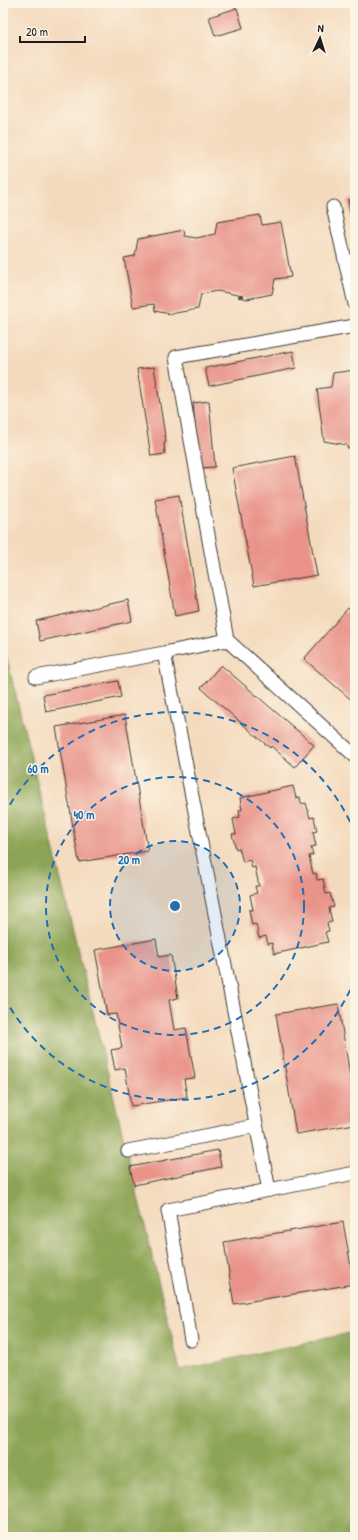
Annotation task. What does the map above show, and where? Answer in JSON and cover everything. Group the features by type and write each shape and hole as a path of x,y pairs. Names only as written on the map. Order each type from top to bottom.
{"lane":[{"path":"333,207 355,304"},
{"path":"355,326 176,357 227,640 355,756"},
{"path":"36,677 164,654 227,640"},
{"path":"164,654 269,1190"},
{"path":"128,1151 256,1126"},
{"path":"191,1340 168,1210 355,1173"}],"green space":[{"path":"3,642 180,1370 355,1332 355,1537 3,1537"}],"building":[{"path":"237,8 243,28 215,36 209,17"},
{"path":"355,199 355,235 354,235 348,200"},
{"path":"260,215 262,225 281,222 291,277 275,279 272,294 247,299 238,297 243,296 217,291 201,294 198,309 170,314 155,311 154,304 133,307 124,258 135,256 138,239 184,230 185,236 196,238 215,234 217,222"},
{"path":"293,351 296,368 209,386 205,368"},
{"path":"154,367 166,442 164,443 165,454 151,456 137,369"},
{"path":"355,370 355,449 347,448 347,445 324,441 317,389 331,387 333,373"},
{"path":"209,401 215,467 199,468 193,403"},
{"path":"295,456 317,575 254,586 232,468"},
{"path":"179,495 199,611 175,616 155,499"},
{"path":"128,600 132,621 40,641 36,621"},
{"path":"348,608 355,614 355,703 304,659"},
{"path":"221,665 314,745 295,767 271,746 270,748 201,688"},
{"path":"118,681 121,697 46,712 43,695"},
{"path":"125,715 148,851 79,862 56,727"},
{"path":"293,786 296,798 300,797 301,804 306,803 310,818 314,817 317,831 313,832 316,846 311,847 313,855 309,856 313,874 316,873 317,880 323,879 326,894 330,893 334,907 329,908 332,922 327,923 329,931 325,932 328,942 274,954 272,943 268,944 266,936 259,938 256,924 252,925 249,910 253,910 250,895 257,893 255,886 259,886 255,867 252,868 250,860 243,862 239,848 236,849 232,834 236,834 233,819 240,817 239,810 242,810 240,798"},
{"path":"156,939 159,957 171,955 178,998 169,1000 174,1030 186,1028 195,1078 184,1079 187,1097 131,1106 125,1068 115,1070 111,1050 122,1048 116,1014 107,1015 95,950"},
{"path":"338,1004 355,1105 355,1124 296,1134 276,1014"},
{"path":"218,1150 221,1167 134,1185 130,1167"},
{"path":"343,1222 354,1284 234,1304 224,1242"}]}
